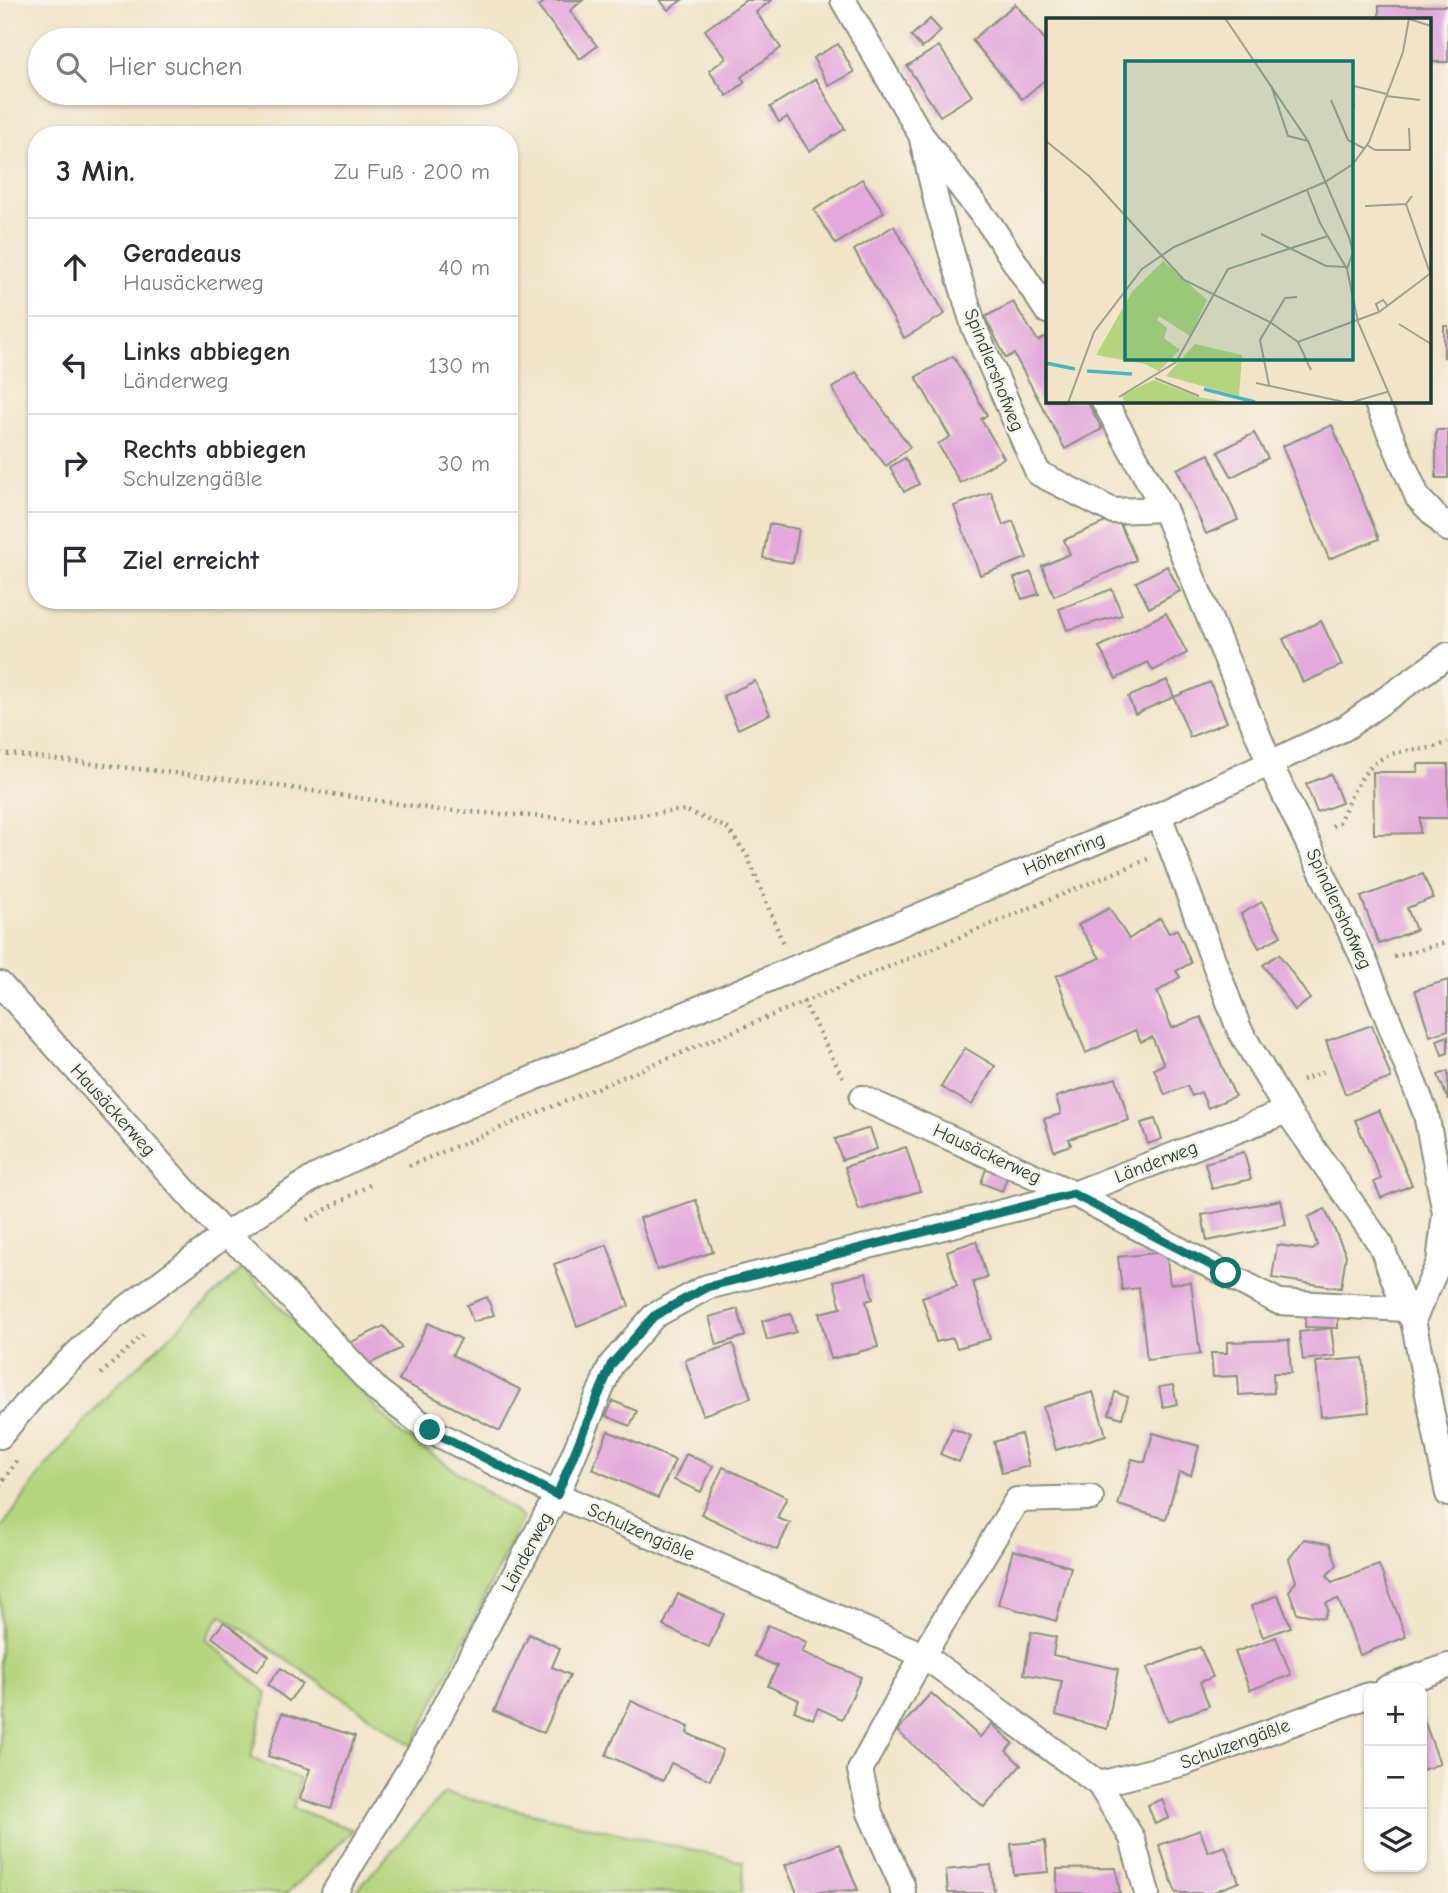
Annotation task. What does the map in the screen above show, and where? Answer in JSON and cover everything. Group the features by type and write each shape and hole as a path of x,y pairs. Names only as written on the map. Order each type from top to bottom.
{"street":[{"name":"Spindlershofweg","path":"843,0 921,135 991,226 1046,309"},
{"name":"Spindlershofweg","path":"921,135 937,204 974,327 1038,473 1113,512 1164,509"},
{"name":"Spindlershofweg","path":"1105,402 1164,509 1270,764 1366,964 1426,1114 1445,1213 1439,1263 1409,1314"},
{"path":"1376,402 1418,498 1448,529"},
{"name":"Höhenring","path":"0,1436 33,1396 113,1318 225,1235 315,1177 422,1125 1159,814 1270,764 1345,728 1448,655"},
{"path":"1159,814 1239,1029 1287,1111 1381,1245 1409,1314 1448,1494"},
{"name":"Hausäckerweg","path":"0,984 225,1235"},
{"name":"Hausäckerweg","path":"862,1098 1073,1194 1279,1302 1409,1314"},
{"name":"Länderweg","path":"334,1893 420,1752 557,1495 611,1365 654,1316 707,1287 1073,1194 1287,1111"},
{"name":"Schulzengäßle","path":"225,1235 248,1252 377,1391 430,1430 557,1495 923,1655 1099,1784 1132,1838 1147,1893"},
{"path":"903,1893 870,1813 860,1770 923,1655 1017,1500 1091,1498"},
{"path":"1401,1683 1448,1666"},
{"name":"Schulzengäßle","path":"1099,1784 1184,1763 1364,1697"}],"path":[{"path":"1307,841 1339,822 1359,781 1377,761 1397,753 1436,748 1448,742"},
{"path":"0,753 252,782 440,810 592,820 685,810 727,828 747,855 804,1002 841,1077 862,1098"},
{"path":"404,1169 1173,848"},
{"path":"1366,964 1448,942"},
{"path":"295,1226 379,1181"},
{"path":"93,1381 152,1326"},
{"path":"0,1486 20,1456"}],"green space":[{"path":"243,1268 398,1431 523,1517 413,1746 221,1615 206,1639 267,1693 251,1758 300,1779 293,1808 353,1830 288,1893 0,1893 0,1530 46,1466 113,1389"},
{"path":"444,1793 744,1862 742,1893 354,1893"}],"building":[{"path":"547,0 583,0 570,11 597,46 580,59 538,7"},
{"path":"660,0 682,0 668,10"},
{"path":"746,0 772,0 756,12 781,48 741,77 745,82 727,96 709,71 726,58 705,30"},
{"path":"1015,4 1046,41 1046,79 1022,99 972,40"},
{"path":"1379,6 1448,6 1448,62 1430,62 1430,18 1379,18"},
{"path":"930,19 941,31 922,48 911,36"},
{"path":"838,44 854,72 829,86 813,58"},
{"path":"939,46 972,96 940,116 907,66"},
{"path":"816,79 845,129 809,151 787,117 779,122 770,107"},
{"path":"862,179 884,212 836,244 814,210"},
{"path":"894,226 945,314 904,338 854,250"},
{"path":"1013,302 1038,341 1046,337 1046,402 1088,402 1102,429 1065,449 1014,354 1006,358 985,317"},
{"path":"1444,326 1448,326 1448,357 1444,357"},
{"path":"953,356 987,415 981,419 1004,458 960,483 938,444 950,437 916,377"},
{"path":"856,372 910,447 886,466 848,416 832,388"},
{"path":"1332,425 1379,539 1329,559 1282,446"},
{"path":"1436,430 1448,430 1448,478 1436,478"},
{"path":"1254,433 1268,458 1232,477 1218,452"},
{"path":"1209,454 1238,520 1206,534 1177,469"},
{"path":"905,458 919,484 904,492 890,467"},
{"path":"991,492 1003,525 1013,521 1027,558 980,575 954,506"},
{"path":"1117,517 1136,560 1054,596 1042,566 1070,554 1064,540"},
{"path":"769,524 799,529 793,563 763,558"},
{"path":"1167,566 1180,591 1149,608 1136,582"},
{"path":"1031,572 1039,594 1022,599 1014,578"},
{"path":"1112,589 1122,615 1067,630 1059,609"},
{"path":"1166,613 1187,653 1153,671 1148,662 1116,679 1099,647"},
{"path":"1321,621 1342,665 1303,683 1283,639"},
{"path":"1167,680 1174,697 1135,714 1128,697"},
{"path":"755,681 770,714 738,729 723,696"},
{"path":"1210,682 1227,722 1190,737 1174,697"},
{"path":"1418,764 1448,764 1448,818 1420,818 1420,833 1374,834 1373,772 1418,772"},
{"path":"1331,774 1342,803 1317,812 1306,784"},
{"path":"1423,874 1433,898 1407,908 1416,930 1379,944 1361,897"},
{"path":"1262,902 1281,936 1259,948 1241,914"},
{"path":"1109,908 1129,939 1160,918 1169,933 1177,929 1191,963 1176,971 1180,977 1157,992 1172,1028 1201,1017 1235,1096 1208,1108 1201,1092 1192,1096 1187,1086 1165,1095 1154,1069 1164,1064 1152,1037 1141,1042 1135,1030 1086,1053 1056,976 1100,958 1078,925"},
{"path":"1279,954 1310,999 1295,1010 1263,965"},
{"path":"1448,980 1448,1030 1430,1036 1415,990"},
{"path":"1372,1025 1391,1078 1345,1094 1326,1041"},
{"path":"1448,1036 1448,1053 1442,1055 1437,1040"},
{"path":"965,1048 995,1066 972,1105 941,1087"},
{"path":"1448,1071 1448,1100 1438,1075"},
{"path":"1116,1078 1129,1120 1069,1139 1071,1145 1054,1151 1044,1119 1061,1114 1056,1097"},
{"path":"1379,1110 1412,1185 1381,1198 1374,1182 1381,1179 1355,1120"},
{"path":"1155,1119 1162,1139 1148,1144 1141,1123"},
{"path":"870,1128 877,1149 842,1160 835,1139"},
{"path":"906,1147 920,1191 859,1210 845,1167"},
{"path":"1244,1152 1251,1179 1212,1189 1205,1163"},
{"path":"988,1164 1009,1172 1002,1191 981,1183"},
{"path":"696,1200 713,1252 657,1270 640,1218"},
{"path":"1281,1200 1286,1225 1207,1241 1202,1215"},
{"path":"1325,1209 1346,1255 1341,1288 1272,1278 1277,1245 1313,1250 1317,1245 1308,1217"},
{"path":"976,1241 987,1278 973,1282 990,1339 957,1348 953,1338 936,1342 922,1297 957,1286 947,1251"},
{"path":"607,1245 629,1306 577,1326 554,1264"},
{"path":"1166,1252 1170,1284 1191,1282 1200,1354 1147,1360 1139,1288 1122,1290 1118,1257"},
{"path":"866,1273 873,1299 866,1301 878,1347 831,1359 819,1313 841,1308 834,1281"},
{"path":"487,1297 494,1315 473,1322 467,1305"},
{"path":"738,1309 745,1336 717,1345 709,1317"},
{"path":"1306,1310 1338,1312 1338,1328 1305,1327"},
{"path":"791,1314 796,1332 767,1340 762,1321"},
{"path":"428,1323 461,1339 452,1355 521,1390 500,1431 399,1380"},
{"path":"384,1326 402,1348 365,1366 347,1344"},
{"path":"1331,1328 1335,1356 1303,1360 1299,1332"},
{"path":"1289,1340 1291,1373 1273,1373 1274,1393 1239,1395 1238,1376 1213,1377 1211,1353 1227,1353 1227,1342"},
{"path":"733,1344 751,1398 703,1415 685,1360"},
{"path":"1363,1358 1369,1412 1321,1417 1316,1362"},
{"path":"1173,1385 1177,1404 1163,1407 1159,1387"},
{"path":"1093,1392 1106,1435 1056,1450 1043,1407"},
{"path":"1115,1392 1128,1397 1122,1418 1109,1414"},
{"path":"613,1401 637,1411 630,1426 606,1416"},
{"path":"952,1428 971,1436 959,1462 940,1454"},
{"path":"608,1431 675,1460 658,1498 592,1469"},
{"path":"1153,1433 1199,1446 1191,1475 1179,1472 1166,1519 1118,1505 1132,1459 1145,1462"},
{"path":"1021,1434 1029,1466 1002,1473 994,1442"},
{"path":"686,1454 713,1466 701,1492 674,1480"},
{"path":"723,1467 787,1497 777,1518 790,1523 777,1550 701,1514"},
{"path":"1304,1539 1330,1544 1337,1565 1327,1575 1332,1582 1379,1565 1406,1637 1360,1655 1338,1599 1326,1603 1328,1610 1324,1618 1297,1613 1289,1591 1296,1581 1289,1559"},
{"path":"1013,1550 1071,1567 1056,1621 998,1604"},
{"path":"678,1594 724,1614 709,1647 663,1626"},
{"path":"1278,1595 1291,1627 1263,1637 1251,1606"},
{"path":"224,1622 269,1656 257,1671 212,1637"},
{"path":"768,1625 807,1642 802,1652 861,1677 842,1719 818,1708 813,1719 794,1711 799,1700 768,1686 777,1666 754,1656"},
{"path":"1031,1632 1056,1637 1053,1655 1118,1669 1107,1729 1056,1715 1062,1681 1024,1674"},
{"path":"529,1634 560,1648 552,1667 570,1675 544,1733 494,1711"},
{"path":"1276,1637 1291,1675 1250,1690 1235,1652"},
{"path":"1200,1647 1213,1677 1200,1682 1209,1706 1168,1721 1147,1668"},
{"path":"281,1668 302,1684 289,1701 268,1685"},
{"path":"931,1693 980,1737 992,1724 1013,1743 1006,1751 1021,1765 984,1807 897,1731"},
{"path":"631,1701 689,1727 687,1733 723,1750 710,1780 671,1763 663,1781 606,1755"},
{"path":"282,1713 355,1736 331,1809 300,1799 310,1769 268,1756"},
{"path":"1427,1729 1440,1764 1427,1768"},
{"path":"1162,1799 1169,1818 1155,1824 1148,1805"},
{"path":"1200,1830 1208,1852 1225,1846 1239,1882 1211,1893 1176,1893 1159,1845"},
{"path":"1045,1841 1048,1872 1014,1875 1011,1844"},
{"path":"839,1844 858,1890 797,1893 785,1865"},
{"path":"991,1865 994,1893 948,1893 946,1870"},
{"path":"1116,1868 1120,1893 1057,1893 1057,1869"}],"route":[{"path":"430,1430 557,1495 611,1365 654,1316 707,1287 1073,1194 1226,1273"}]}
